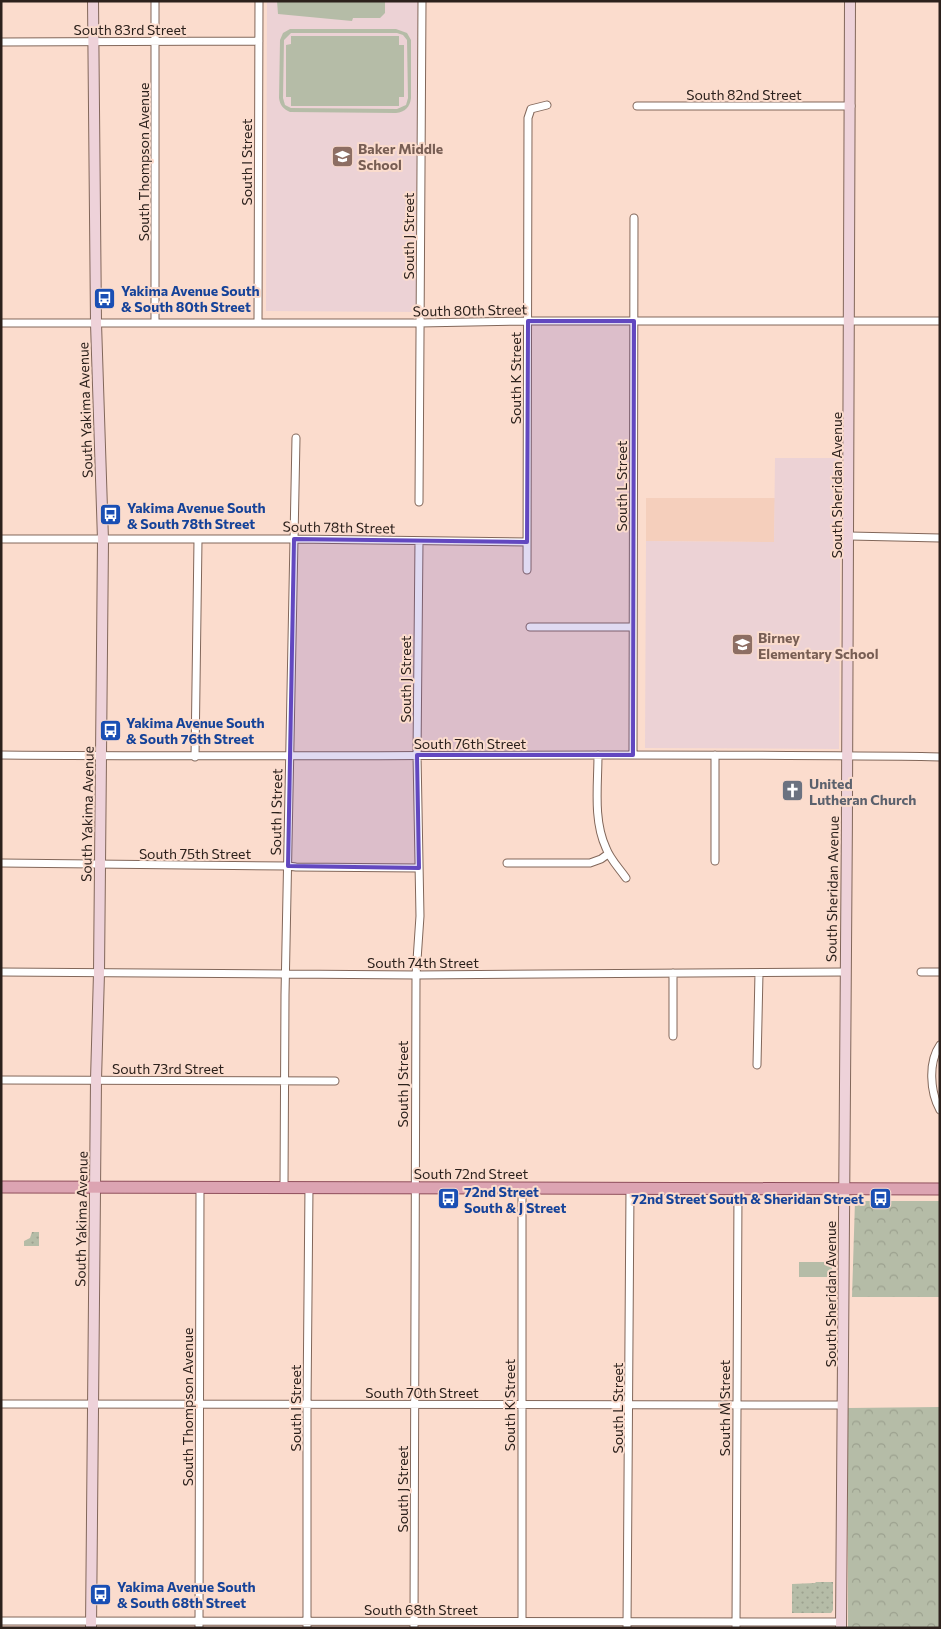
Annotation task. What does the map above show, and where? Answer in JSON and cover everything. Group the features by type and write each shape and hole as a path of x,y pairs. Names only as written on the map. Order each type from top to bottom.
{"main road":[{"name":"South Yakima Avenue","path":"91,1624 96,1080 100,973 103,540 96,323 93,1"},
{"name":"South Sheridan Avenue","path":"841,1625 850,536 850,1"},
{"name":"South 72nd Street","path":"1,1186 940,1189"}],"street":[{"name":"South Thompson Avenue","path":"155,1 155,322"},
{"name":"South I Street","path":"258,323 259,1"},
{"name":"South J Street","path":"419,502 422,1"},
{"name":"South 83rd Street","path":"1,42 259,41"},
{"name":"South K Street","path":"527,570 528,126 530,110 547,104"},
{"name":"South 82nd Street","path":"637,106 851,106"},
{"name":"South L Street","path":"633,755 634,218"},
{"name":"South 80th Street","path":"1,323 940,321"},
{"name":"South I Street","path":"284,1187 289,757 296,438"},
{"path":"850,536 940,538"},
{"name":"South 78th Street","path":"1,539 294,539 527,542"},
{"path":"196,757 198,540"},
{"name":"South J Street","path":"414,1624 414,1188 416,975 420,916 417,755 419,541"},
{"path":"530,627 633,627"},
{"name":"South 76th Street","path":"1,755 289,757 417,755 848,755 940,757"},
{"path":"598,755 599,824 603,842 608,854 626,878"},
{"path":"715,755 715,861"},
{"path":"507,863 590,863 608,854"},
{"name":"South 75th Street","path":"1,863 419,868"},
{"name":"South 74th Street","path":"1,972 416,975 845,972"},
{"path":"920,972 940,972"},
{"path":"673,973 673,1036"},
{"path":"757,1065 760,973"},
{"path":"940,1045 934,1054 933,1074 935,1099 940,1110"},
{"name":"South 73rd Street","path":"1,1080 334,1081"},
{"name":"South Thompson Avenue","path":"199,1624 200,1187"},
{"name":"South I Street","path":"307,1625 309,1188"},
{"name":"South K Street","path":"522,1188 522,1621"},
{"name":"South L Street","path":"627,1624 630,1189"},
{"name":"South M Street","path":"736,1625 738,1189"},
{"name":"South 70th Street","path":"1,1404 843,1405"},
{"name":"South 68th Street","path":"1,1620 91,1624 307,1625 522,1621 627,1624 841,1625"}],"highlighted area":[{"path":"528,321 634,321 633,755 417,755 419,868 288,866 294,539 527,542"}],"shaded area":[{"name":"Baker Middle School","path":"267,1 418,1 416,312 266,311"},
{"name":"Birney Elementary School","path":"775,458 841,458 839,749 645,748 646,541 774,542"},
{"path":"646,498 775,498 774,542 646,541"}],"green space":[{"path":"277,1 385,1 385,13 380,18 353,18 352,21 278,14"},
{"path":"290,29 396,29 407,33 411,40 411,98 407,108 402,112 396,113 288,111 282,106 279,98 280,40 283,33","holes":["291,33 397,33 403,35 407,40 408,98 406,105 397,109 291,108 285,105 283,98 284,40"]},
{"path":"291,36 399,36 399,45 404,45 404,97 399,97 399,106 291,106 291,97 286,97 286,45 291,44"},
{"path":"855,1201 940,1201 940,1297 852,1297"},
{"path":"32,1232 39,1232 39,1246 24,1246 24,1241 30,1238"},
{"path":"799,1262 832,1262 832,1277 799,1277"},
{"path":"940,1407 940,1628 848,1628 848,1408"},
{"path":"833,1582 833,1610 831,1613 792,1613 792,1584"}],"place":[{"name":"Baker Middle School","path":"342,156"},
{"name":"Yakima Avenue South & South 80th Street","path":"105,298"},
{"name":"Yakima Avenue South & South 78th Street","path":"111,515"},
{"name":"Birney Elementary School","path":"742,645"},
{"name":"Yakima Avenue South & South 76th Street","path":"110,730"},
{"name":"United Lutheran Church","path":"793,791"},
{"name":"72nd Street South & Sheridan Street","path":"880,1198"},
{"name":"72nd Street South & J Street","path":"448,1199"},
{"name":"Yakima Avenue South & South 68th Street","path":"101,1594"}]}
